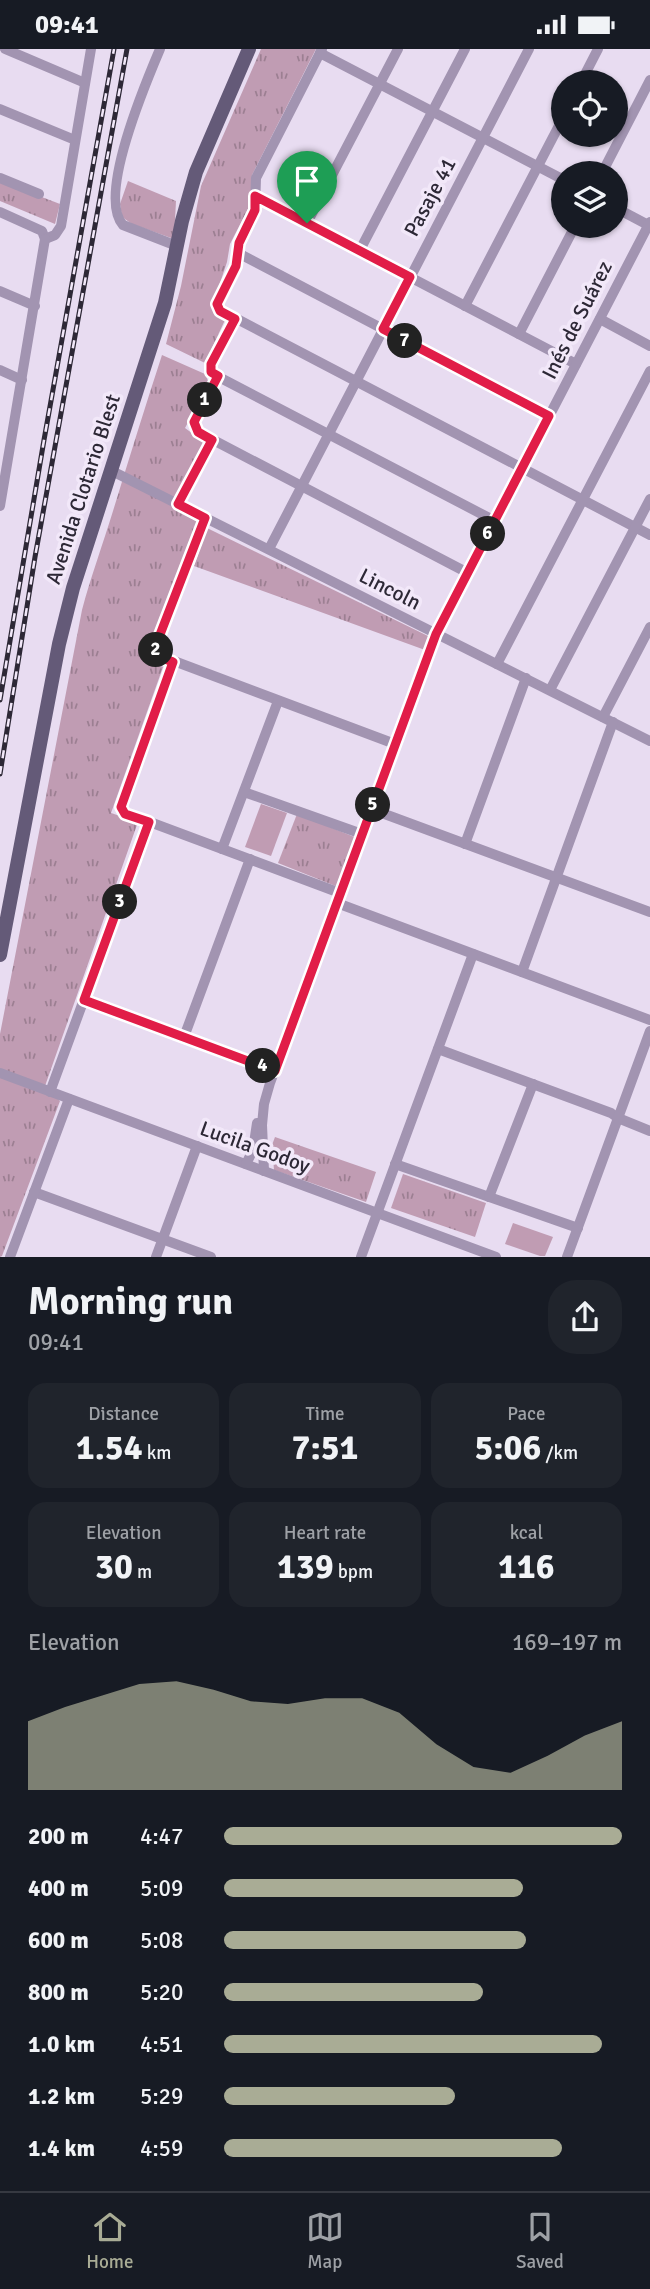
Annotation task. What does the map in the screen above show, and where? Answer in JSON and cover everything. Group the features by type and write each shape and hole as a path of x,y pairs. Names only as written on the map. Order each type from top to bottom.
{"main road":[{"name":"Avenida Clotario Blest","path":"0,955 66,616 165,303 196,172 249,49"}],"street":[{"path":"5,49 85,83"},
{"path":"45,239 55,235 61,226 91,49"},
{"path":"160,49 126,139 118,176 116,207 117,218 123,225 177,246"},
{"path":"307,223 398,49"},
{"path":"360,250 465,49"},
{"name":"Pasaje 41","path":"269,549 529,49"},
{"path":"587,70 598,49"},
{"path":"551,174 321,51 258,173 255,182 255,210 239,243 236,266 217,307 235,319 650,535"},
{"path":"608,161 650,80"},
{"path":"0,109 75,141"},
{"path":"465,306 551,141"},
{"path":"0,178 39,194"},
{"path":"255,196 576,364"},
{"path":"0,212 42,231 45,239 22,380 5,451 0,506"},
{"path":"628,214 649,224"},
{"name":"Inés de Suárez","path":"246,1164 253,1150 260,1110 436,634 649,224"},
{"path":"519,334 569,238"},
{"path":"238,253 549,416"},
{"path":"0,291 35,306"},
{"path":"235,319 210,367 211,372 495,521"},
{"path":"600,320 650,346"},
{"path":"0,370 22,380"},
{"path":"497,664 650,371"},
{"path":"218,376 195,419 194,426 198,432 468,573"},
{"path":"178,504 212,440"},
{"name":"Lincoln","path":"112,471 650,740"},
{"path":"550,691 650,499"},
{"path":"205,518 156,645 160,657 395,744"},
{"path":"522,972 608,719 650,627"},
{"path":"173,662 121,810 125,814 250,859 473,954 650,1020"},
{"path":"465,844 526,678"},
{"path":"222,849 278,701"},
{"path":"244,792 362,834"},
{"path":"371,809 650,912"},
{"path":"50,1092 149,822"},
{"path":"184,1037 250,859"},
{"path":"361,1257 473,954"},
{"path":"84,1000 275,1071"},
{"path":"567,1257 650,1031"},
{"path":"438,1049 611,1113 650,1131"},
{"name":"Lucila Godoy","path":"0,1073 377,1213 471,1252 496,1257"},
{"path":"489,1197 533,1084"},
{"name":"Inés de Suárez","path":"264,1171 262,1125 266,1094"},
{"path":"10,1257 69,1099"},
{"path":"156,1257 197,1146"},
{"path":"396,1164 578,1228"},
{"path":"34,1192 211,1257"}],"green space":[{"path":"261,49 316,49 252,175 250,205 230,244 213,304 214,310 225,320 205,363 166,344 181,286 201,186"},
{"path":"0,181 60,204 55,224 0,201"},
{"path":"128,181 176,201 174,239 132,224 122,217 120,204"},
{"path":"162,355 205,374 209,383 185,428 204,442 173,508 198,522 148,659 163,667 111,813 138,822 45,1086 60,1101 0,1257 0,1034 82,610"},
{"path":"207,528 430,637 425,650 194,566"},
{"path":"261,804 287,813 271,856 245,847"},
{"path":"297,814 357,838 338,887 278,863"},
{"path":"275,1137 376,1172 366,1202 274,1170 272,1145"},
{"path":"403,1174 486,1203 475,1237 391,1208"},
{"path":"513,1223 553,1237 545,1256 505,1244"}],"railway":[{"path":"0,700 114,49"},
{"path":"0,774 35,557 127,49"}],"route":[{"path":"255,196 307,223 410,277 383,329 549,416 436,634 275,1071 84,1000 149,822 125,814 121,807 173,662 160,657 156,645 205,518 178,504 212,440 196,430 194,422 218,376 211,372 211,364 235,319 220,311 218,302 236,266 239,243 255,210 255,196"}]}
